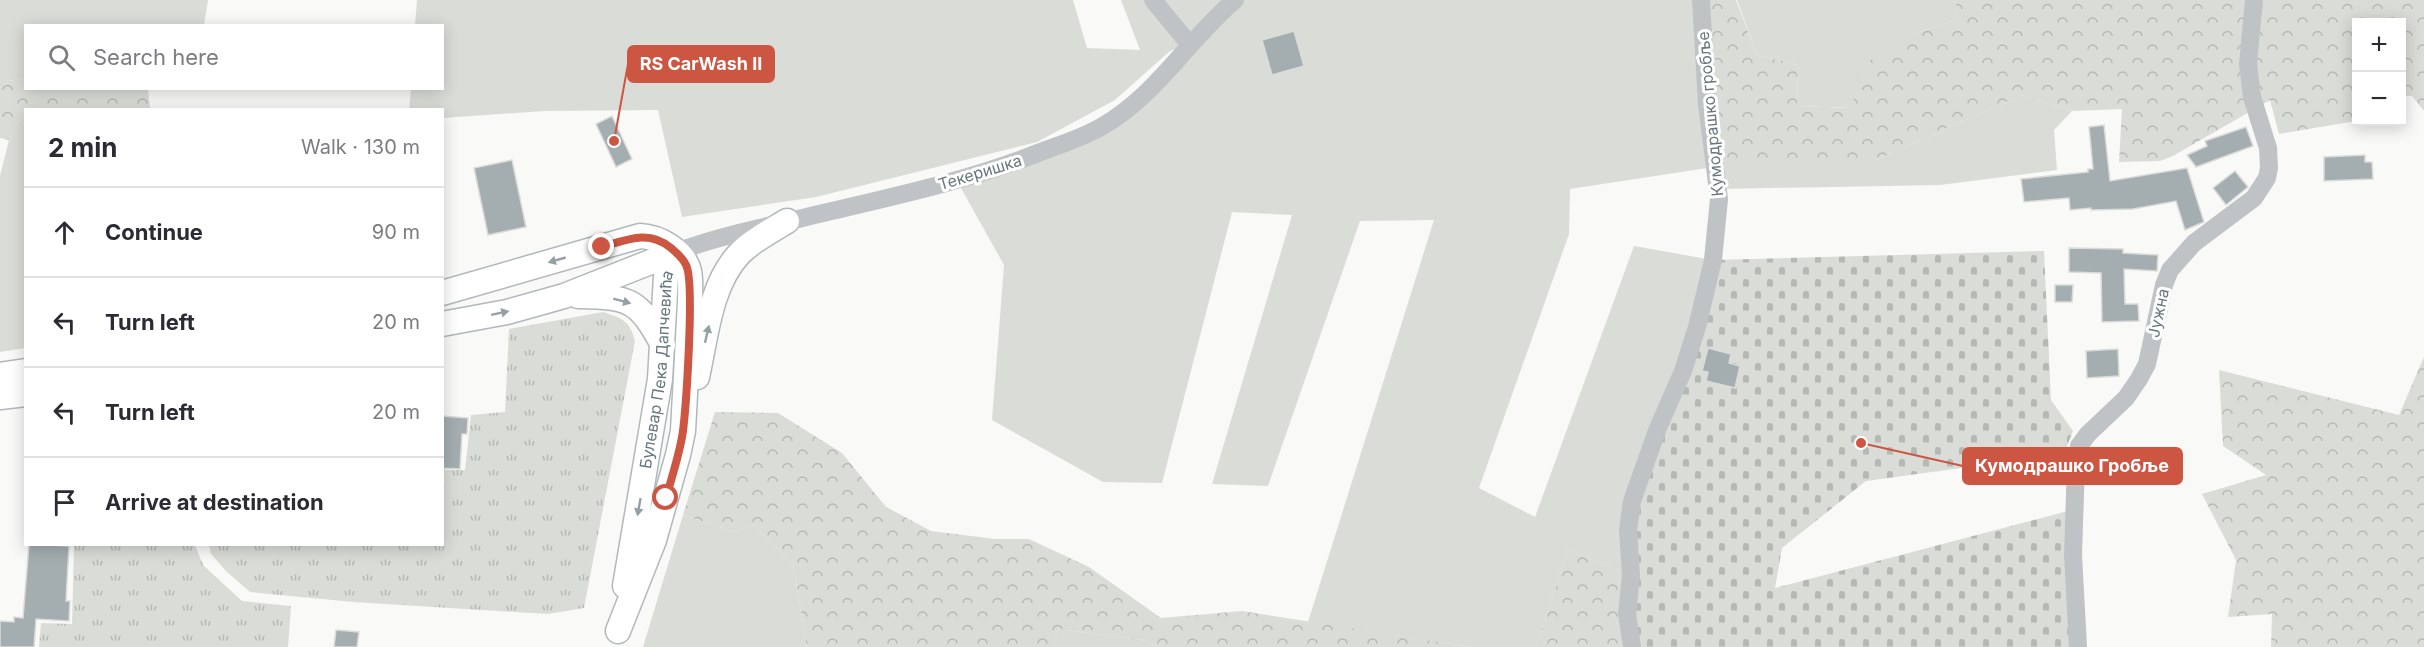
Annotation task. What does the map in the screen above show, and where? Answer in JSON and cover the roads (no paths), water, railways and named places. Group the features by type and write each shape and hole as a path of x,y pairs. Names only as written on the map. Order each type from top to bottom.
{"street":[{"path":"1153,0 1190,45"},
{"name":"Текеришка","path":"676,252 718,238 957,181 1015,162 1101,128 1137,101 1165,75 1216,16 1235,0"},
{"name":"Кумодрашко гробље","path":"1632,647 1627,613 1631,576 1628,530 1632,501 1658,428 1683,371 1697,327 1713,260 1719,199 1707,104 1701,0"},
{"name":"Јужна","path":"2078,647 2073,555 2076,464 2079,446 2088,434 2126,398 2147,364 2164,285 2170,270 2194,243 2254,198 2267,178 2268,148 2252,97 2248,64 2254,0"},
{"path":"683,431 692,401 712,309 729,267 739,254 754,241 787,222"},
{"name":"Булевар Пека Дапчевића","path":"444,292 633,237 659,240 676,252 686,264 690,280 683,431 654,540 616,639"},
{"name":"Булевар Пека Дапчевића","path":"444,324 507,312 564,296 676,252"},
{"name":"Булевар Пека Дапчевића","path":"616,639 652,433 663,345 666,276 676,252"},
{"path":"564,296 601,297 627,301 643,312 663,345"},
{"path":"0,375 24,371"},
{"path":"0,397 24,394"}],"place":[{"name":"RS CarWash II","path":"614,141"},
{"name":"Кумодрашко Гробље","path":"1861,443"}]}
